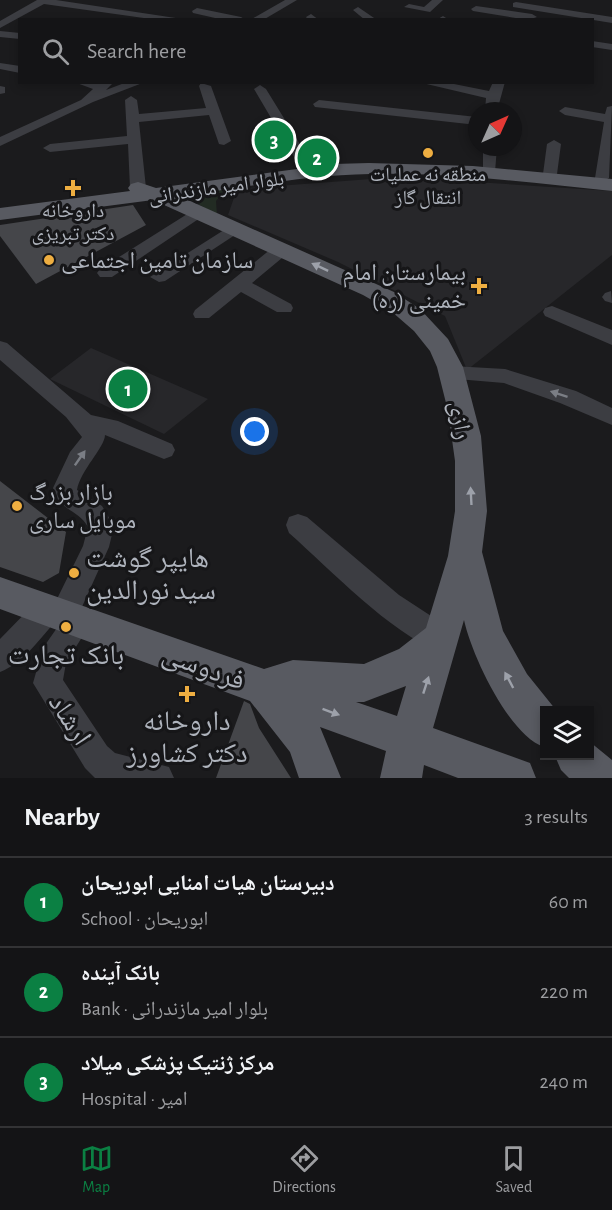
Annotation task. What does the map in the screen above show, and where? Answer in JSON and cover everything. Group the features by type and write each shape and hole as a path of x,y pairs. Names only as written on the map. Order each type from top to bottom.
{"main road":[{"name":"بلوار امیر مازندرانی","path":"0,204 381,160 429,162 609,181"},
{"name":"بلوار امیر مازندرانی","path":"0,214 382,166 609,181"},
{"path":"220,220 224,194 242,183"},
{"name":"رازی","path":"138,188 220,220 365,288 409,312 434,340 452,372 465,432 472,502 466,553 405,759"},
{"path":"466,553 486,636 513,688 540,722"},
{"name":"فردوسی","path":"0,593 264,688 405,759 515,778"},
{"path":"320,778 305,739 264,688 293,679 364,683 391,674 412,662 441,639"},
{"path":"580,760 601,778"}],"street":[{"path":"188,18 210,2 199,0"},
{"path":"259,18 292,0"},
{"path":"409,7 426,10 438,0"},
{"path":"2,21 43,1 171,18"},
{"path":"261,4 278,9"},
{"path":"476,9 517,10 593,18"},
{"path":"358,10 369,18"},
{"path":"517,10 541,18"},
{"path":"197,11 231,18"},
{"path":"594,18 612,20"},
{"path":"2,21 18,22"},
{"path":"594,28 612,31"},
{"path":"0,34 17,36"},
{"path":"594,44 612,47"},
{"path":"3,66 18,70"},
{"path":"0,142 85,103 134,84"},
{"path":"434,84 493,96"},
{"path":"492,102 498,84"},
{"path":"85,103 105,85"},
{"path":"204,86 224,141"},
{"path":"260,89 307,167"},
{"path":"131,100 138,188"},
{"path":"319,104 468,120"},
{"path":"131,119 212,111"},
{"path":"565,111 611,122 609,181"},
{"path":"50,148 133,139"},
{"path":"550,174 555,144"},
{"path":"490,156 490,169"},
{"path":"106,273 220,220"},
{"path":"159,277 220,220"},
{"path":"202,314 282,249"},
{"path":"240,284 284,308"},
{"path":"552,312 612,338"},
{"path":"0,348 12,363 55,392 86,423 95,436 78,459 65,488 67,496 93,513 101,526 96,547 63,615 23,638 0,658"},
{"path":"452,372 505,376 568,397 612,417"},
{"path":"86,423 110,427 164,450"},
{"path":"298,525 389,604 441,639"},
{"name":"ارشاد","path":"63,615 48,683 96,757 107,767 158,778"}],"shaded area":[{"name":"بیمارستان امام خمینی (ره)","path":"398,177 612,191 612,255 467,370 445,316 338,262 228,215 237,189"},
{"path":"227,187 216,201 217,215 181,194"},
{"path":"91,348 208,399 164,434 50,379"}],"building":[{"name":"سازمان تامین اجتماعی","path":"133,205 146,225 36,284 0,236 0,225"},
{"name":"بازار بزرگ موبایل ساری","path":"0,481 66,532 59,573 43,582 0,567"},
{"path":"244,701 250,704 259,728 291,778 216,778"}],"place":[{"name":"مرکز ژنتیک پزشکی میلاد","path":"274,140"},
{"name":"منطقه نه عملیات انتقال گاز","path":"428,153"},
{"name":"بانک آینده","path":"317,158"},
{"name":"داروخانه دکتر تبریزی","path":"73,188"},
{"name":"سازمان تامین اجتماعی","path":"49,260"},
{"name":"بیمارستان امام خمینی (ره)","path":"479,286"},
{"name":"دبیرستان هیات امنایی ابوریحان","path":"128,389"},
{"name":"بازار بزرگ موبایل ساری","path":"17,506"},
{"name":"هایپر گوشت سید نورالدین","path":"74,573"},
{"name":"بانک تجارت","path":"66,627"},
{"name":"داروخانه دکتر کشاورز","path":"187,694"}]}
